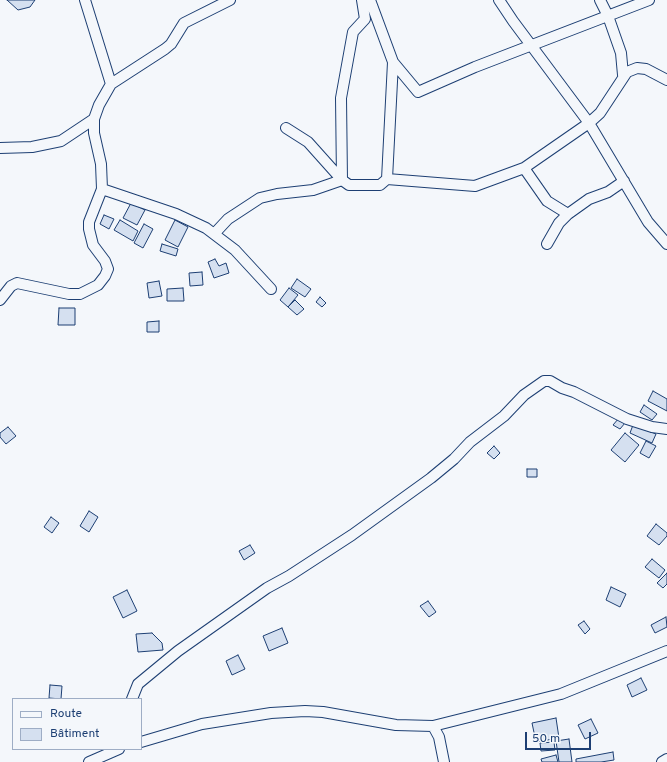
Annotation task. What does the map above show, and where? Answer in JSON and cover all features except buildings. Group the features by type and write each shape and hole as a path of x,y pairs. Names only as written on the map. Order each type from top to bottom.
{"street":[{"path":"85,0 111,84"},
{"path":"0,300 10,286 17,283 69,294 80,294 98,285 108,269 105,261 93,245 88,229 89,222 102,189 102,177 94,133 94,119 105,92 111,84 166,49 171,44 184,23 230,0"},
{"path":"342,180 341,98 353,32 366,19 362,0"},
{"path":"370,0 393,62 418,92 475,67 648,0"},
{"path":"499,0 589,123 648,222 667,244"},
{"path":"600,0 608,16 621,53 623,75"},
{"path":"387,179 393,62"},
{"path":"286,128 308,142 342,180 349,185 380,185 387,179 475,186 524,168 589,123 600,113 623,75 632,69 642,68 667,80"},
{"path":"0,148 32,147 61,141 94,119"},
{"path":"524,168 547,201 568,214"},
{"path":"214,234 228,219 260,198 277,194 313,190 342,180"},
{"path":"547,244 559,223 568,214 589,199 608,192 624,181"},
{"path":"102,189 190,220 214,234 235,250 271,289"},
{"path":"132,698 138,684 156,668 267,588 289,576 352,534 431,478 454,459 470,442 504,416 524,395 544,381 550,381 627,419 652,427 667,429"},
{"path":"142,742 202,724 271,712 305,711 353,717 396,725 432,726 561,694 667,651"},
{"path":"432,726 439,738 444,762"},
{"path":"89,762 108,751"},
{"path":"662,762 667,759"}]}
